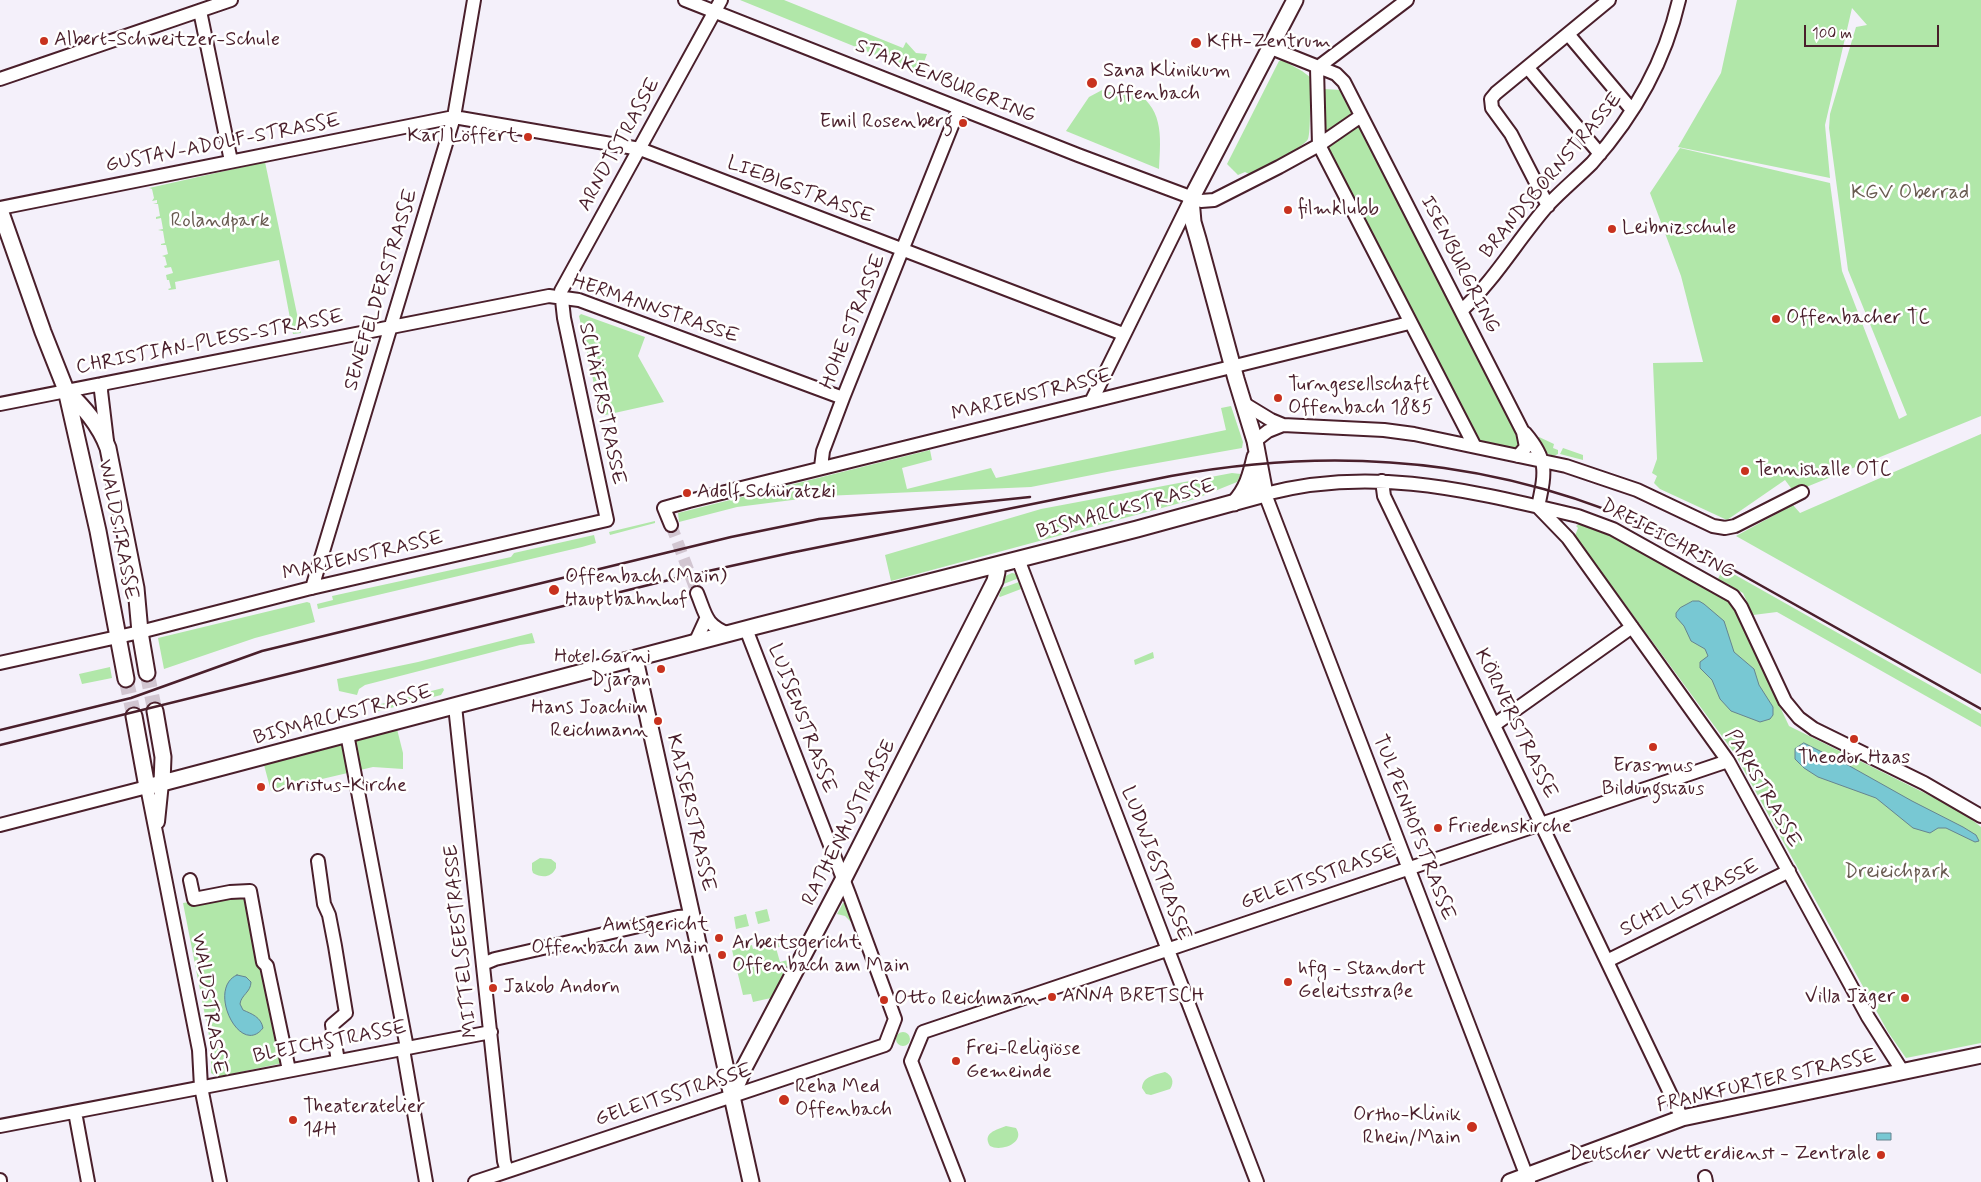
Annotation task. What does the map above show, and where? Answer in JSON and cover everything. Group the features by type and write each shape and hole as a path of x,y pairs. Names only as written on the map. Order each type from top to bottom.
{"main road":[{"path":"1265,494 1256,446 1232,366 1196,231 1191,199 1295,0"},
{"name":"WALDSTRASSE","path":"0,209 43,332 66,390 98,531 129,634 147,673"},
{"name":"WALDSTRASSE","path":"66,390 92,416 108,448 136,588 129,634 126,679"},
{"path":"1234,503 1242,495 1249,481 1256,446"},
{"name":"BISMARCKSTRASSE","path":"154,785 1265,494"},
{"name":"RATHENAUSTRASSE","path":"732,1096 745,1066 844,880 995,581 997,576 995,566"},
{"name":"KAISERSTRASSE","path":"636,659 751,1182"},
{"name":"WALDSTRASSE","path":"154,785 163,757 155,711"},
{"name":"WALDSTRASSE","path":"134,716 154,785"},
{"name":"FRANKFURTER STRASSE","path":"1510,1182 1528,1179 1682,1118 1981,1055"}],"street":[{"path":"0,79 231,0"},
{"name":"SENEFELDERSTRASSE","path":"312,588 454,116 474,0"},
{"name":"STARKENBURGRING","path":"685,0 1191,199"},
{"name":"ARNDTSTRASSE","path":"561,296 564,284 721,0"},
{"path":"1407,0 1317,68 1318,146 1462,427 1474,446"},
{"path":"1548,206 1511,134 1491,104 1491,99 1609,0"},
{"name":"BRANDSBORNSTRASSE","path":"1461,311 1476,297 1548,206 1600,154 1632,110 1646,88 1658,62 1679,0"},
{"path":"200,10 231,161"},
{"path":"1568,34 1632,110"},
{"name":"ISENBURGRING","path":"1271,48 1336,74 1341,78 1523,432 1533,442 1539,457"},
{"path":"1528,68 1600,154"},
{"name":"HOHE STRASSE","path":"821,467 823,451 843,398 959,108"},
{"name":"LIEBIGSTRASSE","path":"454,116 640,149 1123,334"},
{"name":"GUSTAV-ADOLF-STRASSE","path":"0,209 454,116"},
{"path":"1092,400 1191,199 1201,201 1214,200 1318,146 1361,116"},
{"name":"HERMANNSTRASSE","path":"390,326 549,296 561,296 579,300 843,398"},
{"name":"SCHÄFERSTRASSE","path":"561,296 607,520"},
{"name":"MARIENSTRASSE","path":"671,525 664,508 821,467 1410,323"},
{"name":"CHRISTIAN-PLESS-STRASSE","path":"0,404 390,326"},
{"name":"WALDSTRASSE","path":"102,384 101,391 108,448"},
{"path":"1243,403 1283,425 1384,430 1455,441 1518,456 1539,457 1620,483 1680,509 1713,526 1725,528 1735,526 1802,492"},
{"path":"1256,446 1268,431 1283,425"},
{"path":"1455,441 1461,434 1462,427"},
{"path":"1518,456 1526,447 1523,432"},
{"path":"1538,507 1544,476 1539,457"},
{"name":"BISMARCKSTRASSE","path":"1265,494 1326,482 1382,481 1444,488 1538,507"},
{"name":"KÖRNERSTRASSE","path":"1382,481 1384,496 1682,1118"},
{"name":"TULPENHOFSTRASSE","path":"1265,494 1528,1179"},
{"name":"DREIEICHRING","path":"1538,507 1585,518 1635,540 1733,596 1741,606 1785,701 1803,721 1814,729 1924,783 1981,816"},
{"name":"PARKSTRASSE","path":"1538,507 1568,532 1632,627 1728,762 1868,1017 1903,1072"},
{"path":"1568,532 1574,522 1585,518"},
{"name":"MARIENSTRASSE","path":"0,663 607,520"},
{"name":"LUDWIGSTRASSE","path":"1018,559 1257,1182"},
{"path":"697,593 706,619 715,628 729,634"},
{"path":"696,643 706,619"},
{"path":"1494,725 1632,627"},
{"name":"LUISENSTRASSE","path":"746,629 844,880 895,1019 885,1045"},
{"name":"MITTELSEESTRASSE","path":"455,706 504,1161 507,1171"},
{"path":"347,734 405,1048 426,1182"},
{"name":"GELEITSSTRASSE","path":"958,1182 911,1061 923,1032 1541,823 1728,762"},
{"name":"WALDSTRASSE","path":"154,785 157,832 199,1050 201,1087 220,1182"},
{"name":"BISMARCKSTRASSE","path":"0,825 154,785"},
{"path":"318,861 324,904 329,915 337,954 346,1013 332,1025 338,1061"},
{"name":"SCHILLSTRASSE","path":"1607,961 1789,871"},
{"path":"190,880 194,899 230,892 250,891 263,962 267,966 289,1070"},
{"path":"484,964 495,959 678,917 692,916"},
{"name":"BLEICHSTRASSE","path":"0,1126 491,1032"},
{"name":"GELEITSSTRASSE","path":"475,1182 885,1045"},
{"path":"75,1112 88,1182"}],"green space":[{"path":"740,0 784,0 903,48 906,42 916,53 927,54 920,73"},
{"name":"KGV Oberrad","path":"1737,0 1981,0 1981,416 1794,492 1785,480 1727,520 1660,489 1654,483 1657,476 1652,473 1657,459 1653,363 1703,362 1681,276 1650,193 1680,148 1830,183 1842,271 1899,419 1907,415 1848,270 1829,128 1830,114 1856,27 1867,25 1852,8 1825,125 1830,178 1678,147 1721,73"},
{"path":"1282,60 1310,77 1308,139 1299,147 1271,163 1249,174 1245,172 1238,175 1227,164 1279,61"},
{"path":"1104,89 1105,92 1130,92 1130,89 1149,104 1155,113 1160,133 1159,169 1066,131 1089,97"},
{"path":"1324,89 1341,90 1354,113 1326,134 1322,133"},
{"path":"1357,125 1360,125 1524,444 1516,450 1478,440 1326,146"},
{"name":"Rolandpark","path":"265,162 301,333 293,334 279,260 175,282 176,289 168,289 171,288 166,275 173,273 171,267 165,268 164,266 167,265 165,257 162,256 168,254 166,245 161,245 165,243 163,231 158,230 163,229 161,218 156,219 156,217 160,216 158,204 153,204 157,203 157,200 152,201 154,198 152,189 149,188"},
{"path":"581,314 645,337 638,356 664,402 601,416 579,316"},
{"path":"1231,406 1243,442 1242,448 1031,487 824,496 737,507 679,522 678,513 930,450 932,460 902,468 907,489 991,468 996,478 1226,430 1221,408"},
{"path":"1981,434 1981,674 1736,536 1793,505 1800,513"},
{"path":"1539,437 1554,444 1553,448 1558,450 1558,454 1554,456 1546,453 1537,440"},
{"path":"1563,448 1583,455 1583,460 1560,454"},
{"path":"1232,473 1241,474 1237,482 1195,499 891,581 885,555 1041,509"},
{"path":"655,521 655,523 610,535 609,532"},
{"name":"Dreieichpark","path":"1579,524 1600,527 1729,598 1789,726 1961,811 1981,827 1981,1043 1906,1058 1888,1032 1735,754 1575,536 1578,528 1576,526"},
{"path":"594,535 596,543 582,547 318,609 317,604 333,600 332,596 511,557 514,553"},
{"path":"1723,568 1981,714 1981,727 1777,612 1753,615 1743,593 1718,579"},
{"path":"1012,573 1017,574 1019,578 1001,585 1003,577"},
{"path":"1019,582 1021,589 999,596 1002,588"},
{"path":"307,602 310,603 315,622 255,638 164,669 158,638"},
{"path":"532,633 535,643 520,645 365,685 359,689 357,695 339,691 337,679 418,662"},
{"path":"1153,652 1154,658 1135,665 1134,660"},
{"path":"110,667 112,678 82,684 79,674"},
{"path":"443,688 444,690 441,695 375,712 374,708 377,705"},
{"path":"397,729 403,753 403,769 373,767 271,791 264,765"},
{"path":"540,858 551,859 556,863 556,868 552,874 540,876 533,873 532,863"},
{"path":"1400,876 1401,879 1340,900 1339,897"},
{"path":"249,893 283,1063 217,1077 211,1073 211,1046 183,903"},
{"path":"843,903 846,903 853,919 851,922 845,916 837,914"},
{"path":"767,909 770,921 758,924 755,912"},
{"path":"746,914 749,926 736,929 734,917"},
{"path":"784,938 785,945 776,948 780,962 788,960 789,963 771,998 753,1002 751,994 743,995 732,950 752,945 753,949 765,946 764,942"},
{"path":"900,1032 906,1032 910,1039 906,1046 900,1046 896,1042 896,1036"},
{"path":"1165,1072 1172,1079 1170,1089 1151,1095 1146,1094 1142,1088 1147,1078"},
{"path":"1006,1126 1016,1128 1018,1138 1015,1142 1000,1148 990,1146 988,1142 989,1135"}],"water":[{"path":"1693,601 1699,601 1704,604 1724,621 1734,652 1754,669 1759,685 1773,707 1773,715 1770,719 1760,722 1731,711 1720,699 1712,680 1700,668 1700,662 1708,656 1705,649 1691,641 1684,626 1676,617 1676,613 1680,608"},
{"path":"1804,743 1963,827 1976,835 1979,841 1975,842 1946,828 1938,828 1930,833 1913,828 1876,798 1818,777 1804,768 1795,759 1795,749"},
{"path":"237,975 246,977 251,982 240,1004 243,1010 256,1016 262,1024 263,1028 254,1035 245,1034 236,1028 230,1018 226,1005 225,993 228,982"},
{"path":"1877,1133 1891,1133 1891,1140 1877,1140"}],"tunnel":[{"path":"671,525 697,593"},
{"path":"147,673 155,711"},
{"path":"126,679 134,716"}],"railway":[{"path":"0,745 681,577 790,553 1171,476 1241,466 1310,461 1378,462 1444,468 1510,480 1575,498 1639,523 1703,553 1981,709"},
{"path":"0,730 131,698 262,651 731,537 819,519 1030,497"}],"place":[{"name":"Albert-Schweitzer-Schule","path":"44,41"},
{"name":"KfH-Zentrum","path":"1196,43"},
{"name":"Sana Klinikum Offenbach","path":"1092,83"},
{"name":"Emil Rosenberg","path":"963,123"},
{"name":"Karl Löffert","path":"528,137"},
{"name":"filmklubb","path":"1288,210"},
{"name":"Leibnizschule","path":"1612,229"},
{"name":"Offenbacher TC","path":"1776,319"},
{"name":"Turngesellschaft Offenbach 1885","path":"1278,398"},
{"name":"Tennishalle OTC","path":"1745,471"},
{"name":"Adolf Schüratzki","path":"687,493"},
{"name":"Offenbach (Main) Hauptbahnhof","path":"554,590"},
{"name":"Hotel Garni Djaran","path":"661,669"},
{"name":"Hans Joachim Reichmann","path":"658,721"},
{"name":"Theodor Haas","path":"1854,739"},
{"name":"Erasmus Bildungshaus","path":"1653,747"},
{"name":"Christus-Kirche","path":"261,787"},
{"name":"Friedenskirche","path":"1438,828"},
{"name":"Amtsgericht Offenbach am Main","path":"719,938"},
{"name":"Arbeitsgericht Offenbach am Main","path":"722,955"},
{"name":"hfg - Standort Geleitsstraße","path":"1288,982"},
{"name":"Jakob Andorn","path":"493,988"},
{"name":"ANNA BRETSCH","path":"1052,997"},
{"name":"Villa Jäger","path":"1905,998"},
{"name":"Otto Reichmann","path":"884,1000"},
{"name":"Frei-Religiöse Gemeinde","path":"956,1061"},
{"name":"Reha Med Offenbach","path":"784,1100"},
{"name":"Theateratelier 14H","path":"293,1120"},
{"name":"Ortho-Klinik Rhein/Main","path":"1472,1127"},
{"name":"Deutscher Wetterdienst - Zentrale","path":"1881,1155"}]}
